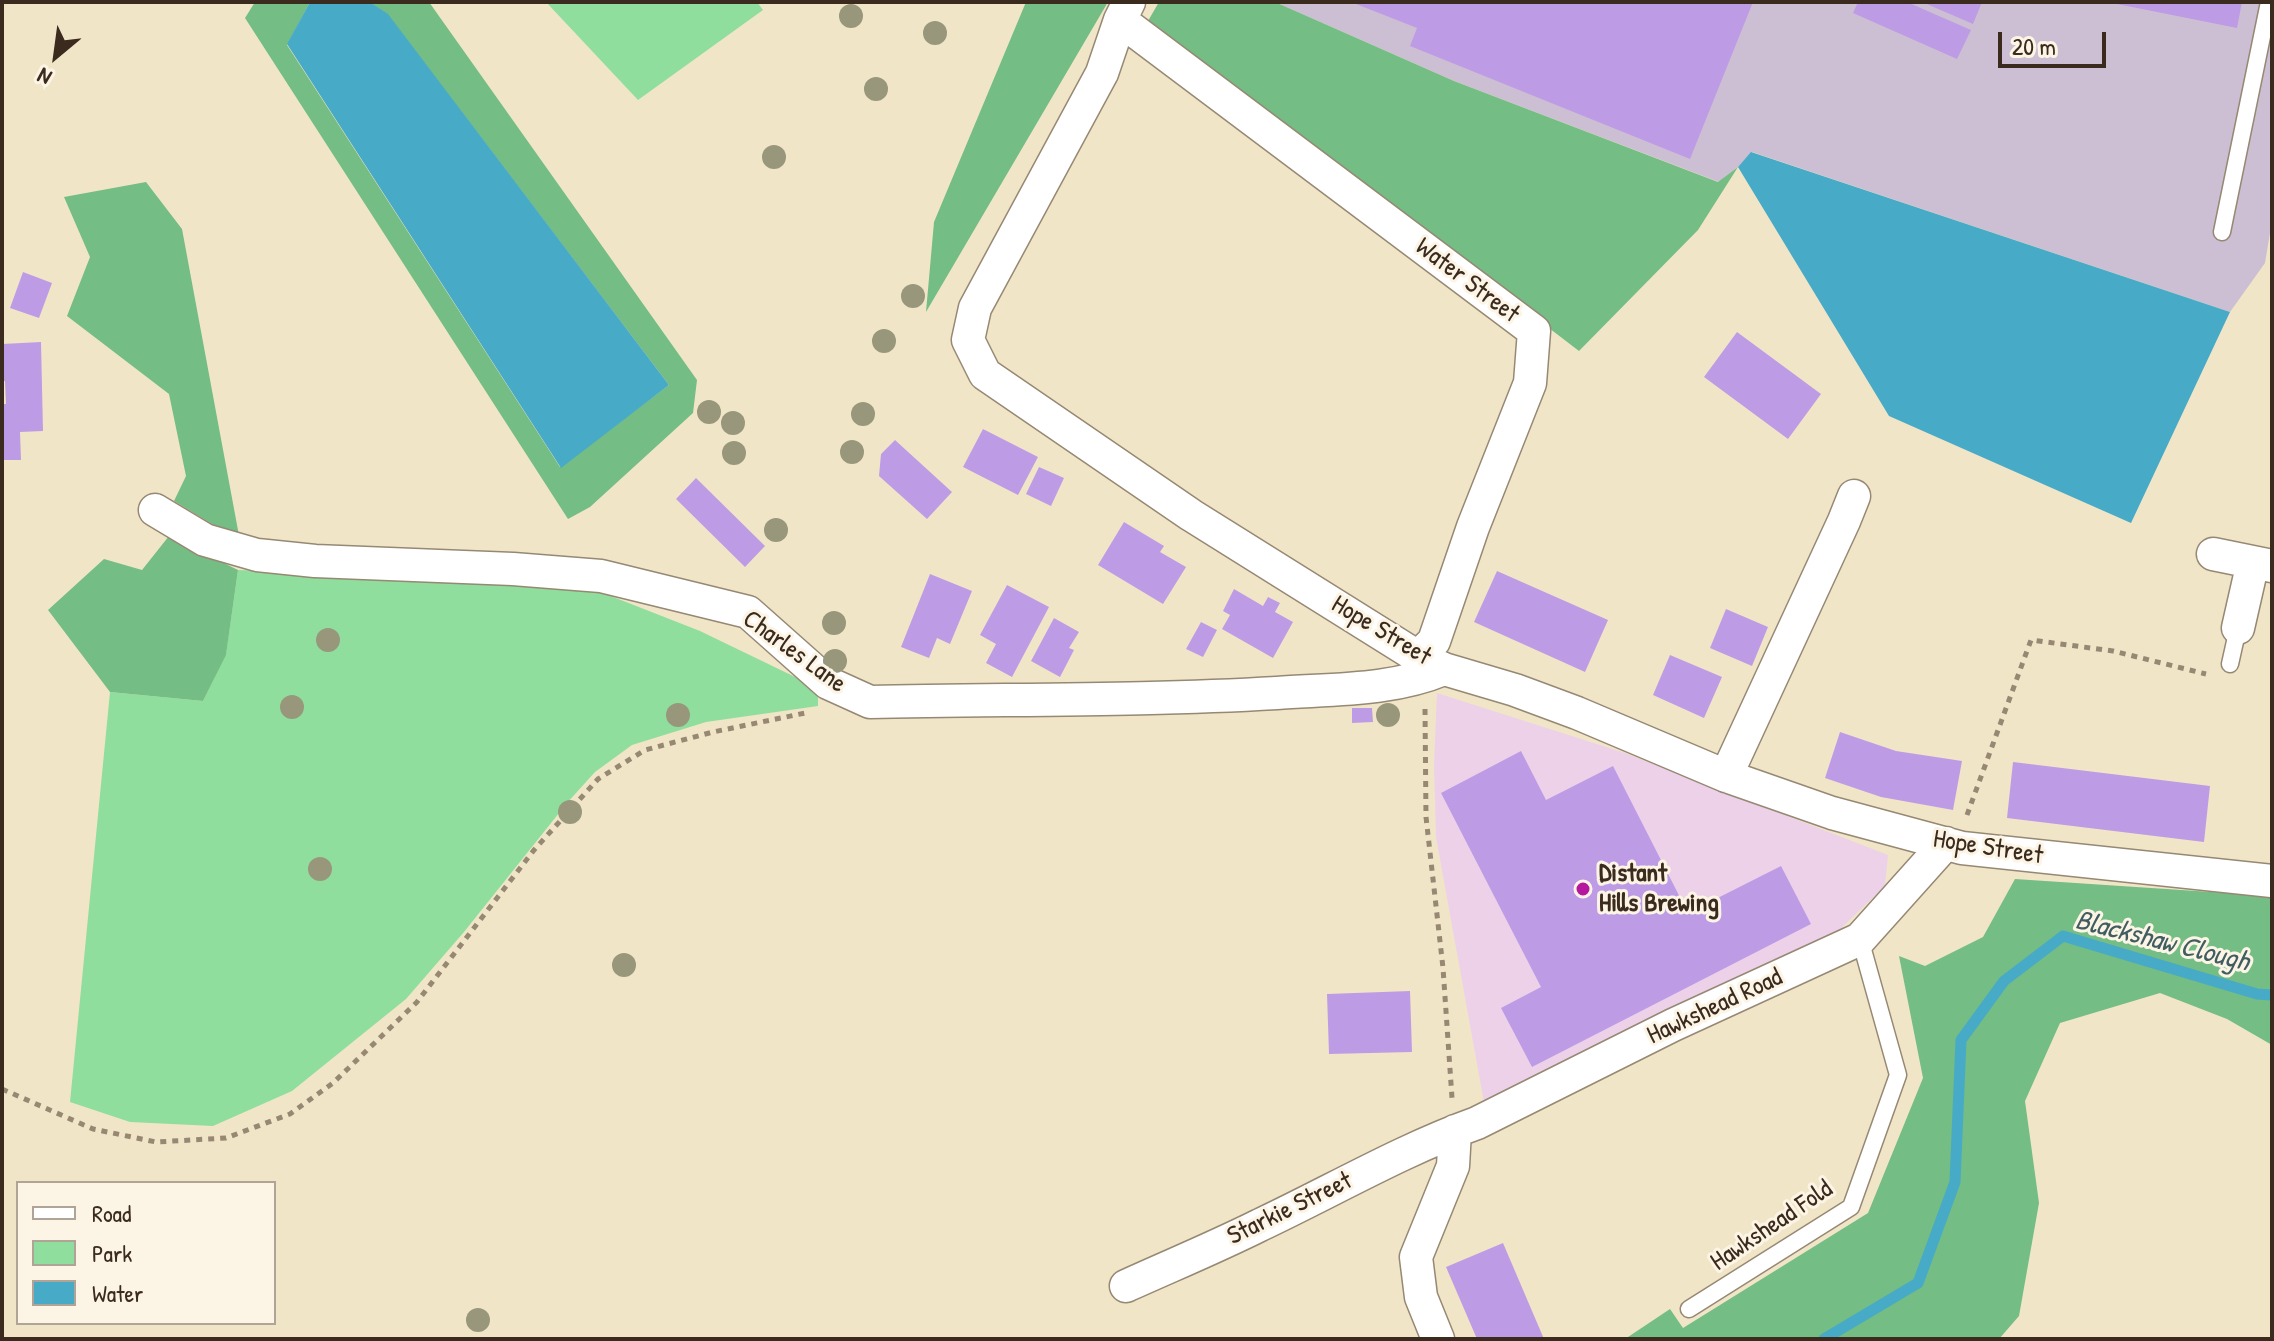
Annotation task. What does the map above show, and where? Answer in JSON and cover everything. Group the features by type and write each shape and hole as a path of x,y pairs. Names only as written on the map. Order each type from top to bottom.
{"street":[{"name":"Hope Street","path":"1124,11 1102,73 975,308 968,340 985,374 1191,515 1429,667 1515,690 1726,776 1832,813 1954,846 2272,881"},
{"name":"Water Street","path":"1124,11 1534,331 1530,383 1473,527 1434,641 1429,667"},
{"path":"1726,776 1854,496"},
{"name":"Charles Lane","path":"155,510 205,540 257,555 315,561 601,576 748,612 828,683 870,702 1195,698 1362,688 1429,667"},
{"path":"2213,554 2262,564 2238,628"},
{"name":"Hawkshead Road","path":"1455,1131 1860,939 1954,846"},
{"path":"1438,1339 1421,1297 1416,1257 1453,1166 1455,1131"},
{"name":"Starkie Street","path":"1126,1286 1260,1226 1379,1165 1455,1131"}],"lane":[{"path":"2222,232 2269,2"},
{"path":"2230,664 2238,628"},
{"name":"Hawkshead Fold","path":"1689,1309 1851,1207 1898,1075 1860,939"}],"path":[{"path":"1954,846 2031,640 2113,651 2226,679 2230,664"},
{"path":"1429,667 1426,817 1443,968 1455,1131"},
{"path":"2,1089 93,1129 156,1142 226,1138 290,1114 333,1083 417,1002 534,850 598,779 645,750 713,732 870,702"}],"shaded area":[{"path":"1275,2 2272,2 2272,221 2265,263 2230,312 1752,152 1719,182 1454,81"},
{"path":"1437,693 1625,753 1888,855 1885,886 1828,941 1485,1108 1436,837 1434,765"}],"green space":[{"path":"255,2 310,2 287,45 560,467 669,385 388,15 370,2 429,2 697,380 693,413 590,507 568,519 245,18"},
{"path":"546,2 757,2 763,10 638,100"},
{"path":"1026,2 1108,2 926,312 934,222"},
{"path":"1159,2 1275,2 1454,81 1718,182 1738,167 1698,230 1579,351 1148,21"},
{"path":"146,182 182,229 240,541 174,501 186,476 169,394 67,316 90,257 64,197"},
{"path":"169,536 238,570 226,655 203,701 110,692 48,610 104,559 142,570"},
{"path":"238,570 381,575 598,591 700,631 818,688 818,706 706,722 632,745 595,772 567,803 406,999 292,1091 213,1126 130,1122 70,1102 110,692 203,701 226,654"},
{"path":"2015,879 2272,896 2272,1045 2227,1019 2160,993 2060,1023 2025,1101 2039,1203 2019,1316 1999,1339 1625,1339 1670,1309 1683,1328 1868,1213 1923,1078 1899,956 1925,966 1983,937"}],"water":[{"path":"310,2 370,2 388,14 669,385 561,468 287,44"},
{"path":"1751,152 2230,312 2131,523 1889,416 1738,167"}],"building":[{"path":"1351,2 1753,2 1690,159 1410,46 1417,28"},
{"path":"1858,2 1907,2 1971,30 1957,59 1853,13"},
{"path":"1922,2 1982,2 1973,24"},
{"path":"2107,2 2242,2 2237,28"},
{"path":"23,272 52,283 39,318 10,308"},
{"path":"1737,332 1821,394 1788,439 1704,377"},
{"path":"41,342 43,431 20,432 21,460 2,460 2,404 6,404 5,381 2,381 2,344"},
{"path":"983,429 1038,457 1018,495 963,467"},
{"path":"895,440 952,492 927,519 879,476 881,454"},
{"path":"1039,467 1064,478 1051,506 1026,494"},
{"path":"696,478 765,546 745,567 676,499"},
{"path":"1124,522 1164,546 1160,552 1186,567 1163,604 1098,565"},
{"path":"1497,571 1608,620 1585,672 1474,622"},
{"path":"930,574 972,591 950,644 937,638 929,658 901,647"},
{"path":"1007,585 1049,607 1012,677 986,663 996,644 980,635"},
{"path":"1234,589 1263,606 1268,597 1280,603 1275,612 1293,622 1273,658 1222,629 1230,615 1223,611"},
{"path":"1726,609 1768,627 1752,666 1710,648"},
{"path":"1054,618 1079,632 1069,648 1074,650 1060,677 1031,661"},
{"path":"1201,622 1217,630 1203,657 1186,649"},
{"path":"1670,655 1722,677 1704,718 1653,695"},
{"path":"1352,708 1372,708 1373,722 1352,723"},
{"path":"1840,732 1896,751 1962,761 1953,810 1881,797 1825,778"},
{"name":"Distant Hills Brewing","path":"1521,751 1546,800 1613,766 1688,913 1781,866 1811,924 1532,1067 1501,1008 1541,987 1441,793"},
{"path":"2013,762 2210,786 2204,842 2007,818"},
{"path":"1410,991 1412,1052 1329,1054 1327,994"},
{"path":"1503,1243 1544,1339 1477,1339 1446,1267"}],"waterway":[{"name":"Blackshaw Clough","path":"1824,1339 1918,1283 1955,1182 1961,1040 2004,981 2063,936 2257,994 2272,995"}],"place":[{"name":"Distant Hills Brewing","path":"1583,889"}]}
